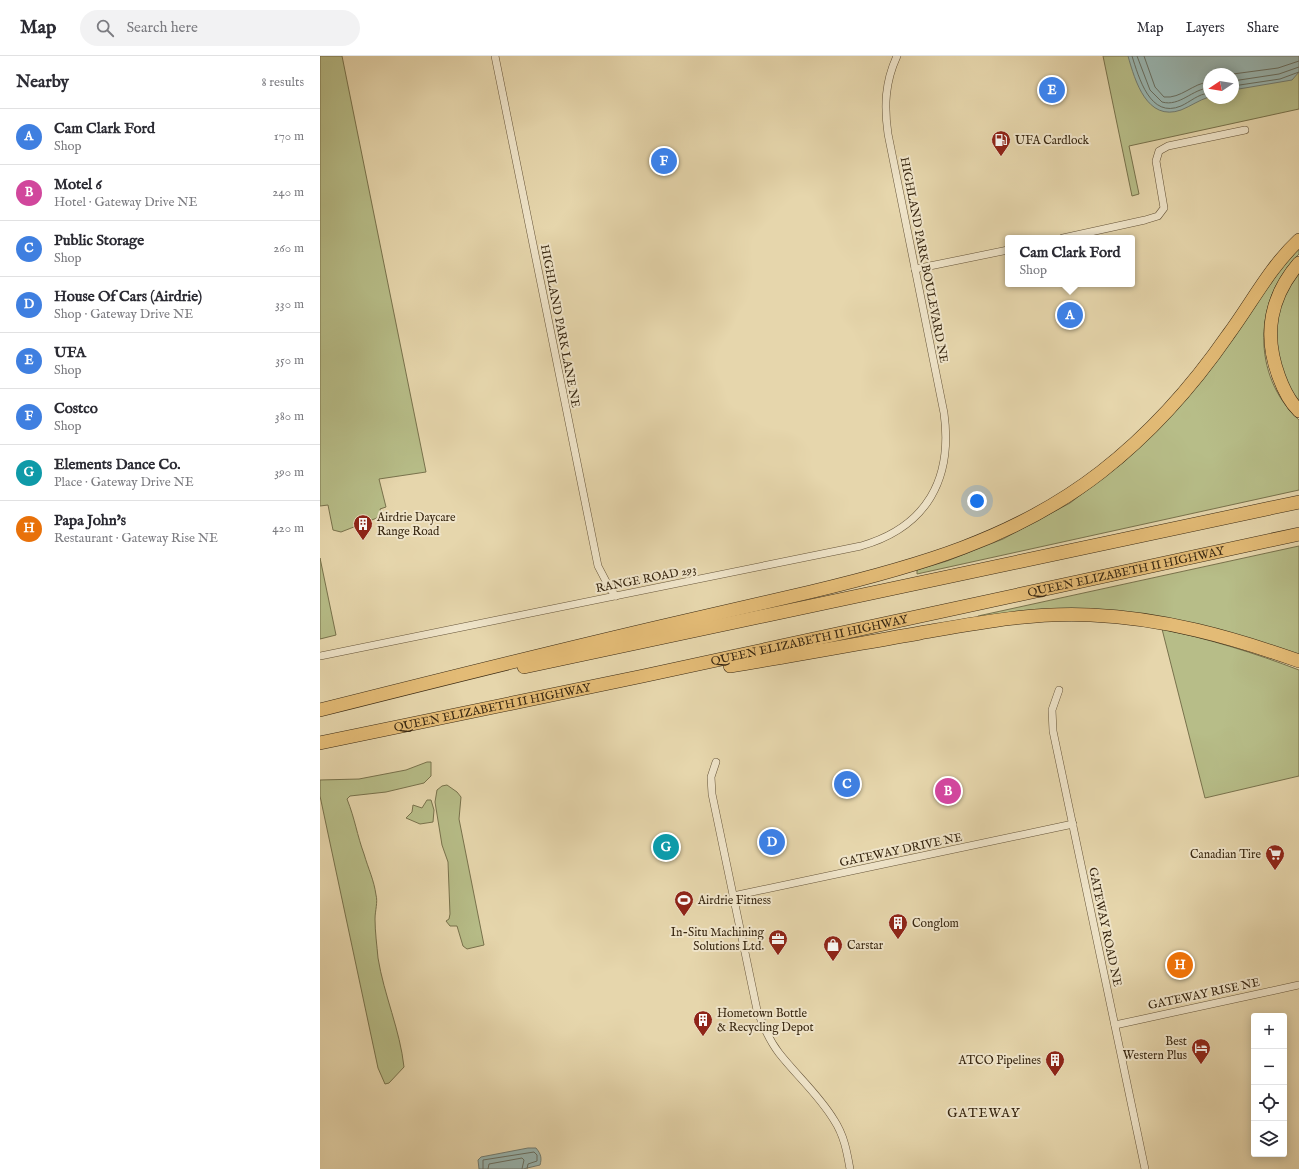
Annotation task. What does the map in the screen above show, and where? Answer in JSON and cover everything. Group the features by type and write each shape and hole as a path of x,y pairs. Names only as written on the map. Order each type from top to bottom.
{"highway":[{"path":"320,711 509,662 883,575 966,548 1016,525 1058,501 1098,474 1142,438 1165,415 1206,366 1273,269 1299,240"},
{"path":"1299,262 1289,275 1276,299 1271,321 1270,341 1272,359 1282,386 1299,411"},
{"path":"320,711 1299,502"},
{"name":"QUEEN ELIZABETH II HIGHWAY","path":"320,743 643,676 1299,534"},
{"path":"643,676 730,666 998,620 1065,615 1121,617 1169,624 1211,633 1299,661"}],"street":[{"name":"HIGHLAND PARK LANE NE","path":"495,56 595,554 598,566 610,589 616,596"},
{"name":"HIGHLAND PARK BOULEVARD NE","path":"897,56 888,81 884,107 944,420 947,439 943,469"},
{"path":"1077,235 1158,216 1164,208 1156,161 1159,151 1168,146 1245,130"},
{"path":"915,269 1005,251"},
{"name":"RANGE ROAD 293","path":"320,656 872,543 897,531 913,518 932,496 943,469"},
{"name":"GATEWAY ROAD NE","path":"1059,690 1052,710 1053,731 1145,1169"},
{"path":"716,762 711,777 712,794 757,1010 762,1024 779,1053 820,1100 834,1119 844,1140 850,1169"},
{"name":"GATEWAY DRIVE NE","path":"733,896 1073,824"},
{"name":"GATEWAY RISE NE","path":"1115,1025 1299,985"}],"green space":[{"path":"320,56 342,56 426,472 379,479 386,507 380,509 382,516 341,532 333,530 328,505 320,506"},
{"path":"1103,56 1299,56 1299,109 1129,146 1139,194 1132,196"},
{"path":"1299,248 1299,254 1284,272 1273,293 1266,315 1264,337 1266,360 1272,382 1283,402 1299,420 1299,490 917,574 917,570 947,561 1003,539 1070,503 1125,461 1170,417 1200,383 1290,256"},
{"path":"1299,273 1299,401 1292,392 1282,372 1275,338 1275,327 1276,316 1282,299"},
{"path":"1299,546 1299,656 1144,615 978,619 978,616"},
{"path":"320,558 336,635 320,639"},
{"path":"1162,629 1232,647 1299,670 1299,776 1205,798"},
{"path":"427,762 431,762 431,776 424,783 386,792 350,796 347,799 375,890 377,901 375,924 378,958 399,1040 404,1067 389,1083 385,1084 378,1068 320,796 320,780 359,779 406,770"},
{"path":"447,785 461,797 459,819 484,945 467,949 463,946 457,926 450,926 446,921 449,919 450,914 448,862 442,845 435,802 437,790 442,786"},
{"path":"427,800 431,800 434,810 433,822 420,824 406,818 412,812 413,805 422,808"}],"water":[{"path":"1128,56 1299,56 1299,72 1292,80 1239,89 1239,68 1203,68 1203,100 1181,110 1169,112 1159,110 1151,105 1144,97 1134,77"},
{"path":"528,1148 536,1148 538,1150 541,1156 540,1165 523,1169 479,1169 478,1160 481,1157"}],"place":[{"name":"UFA","path":"1052,90"},
{"name":"UFA Cardlock","path":"1001,157"},
{"name":"Costco","path":"664,161"},
{"name":"Cam Clark Ford","path":"1070,315"},
{"name":"Airdrie Daycare Range Road","path":"363,541"},
{"name":"Public Storage","path":"847,784"},
{"name":"Motel 6","path":"948,791"},
{"name":"House Of Cars (Airdrie)","path":"772,842"},
{"name":"Elements Dance Co.","path":"666,847"},
{"name":"Canadian Tire","path":"1275,871"},
{"name":"Airdrie Fitness","path":"684,917"},
{"name":"Conglom","path":"898,940"},
{"name":"In-Situ Machining Solutions Ltd.","path":"778,956"},
{"name":"Carstar","path":"833,962"},
{"name":"Papa John's","path":"1180,965"},
{"name":"Hometown Bottle & Recycling Depot","path":"703,1037"},
{"name":"Best Western Plus","path":"1201,1065"},
{"name":"ATCO Pipelines","path":"1055,1077"}],"district":[{"name":"GATEWAY","path":"984,1113"}]}
